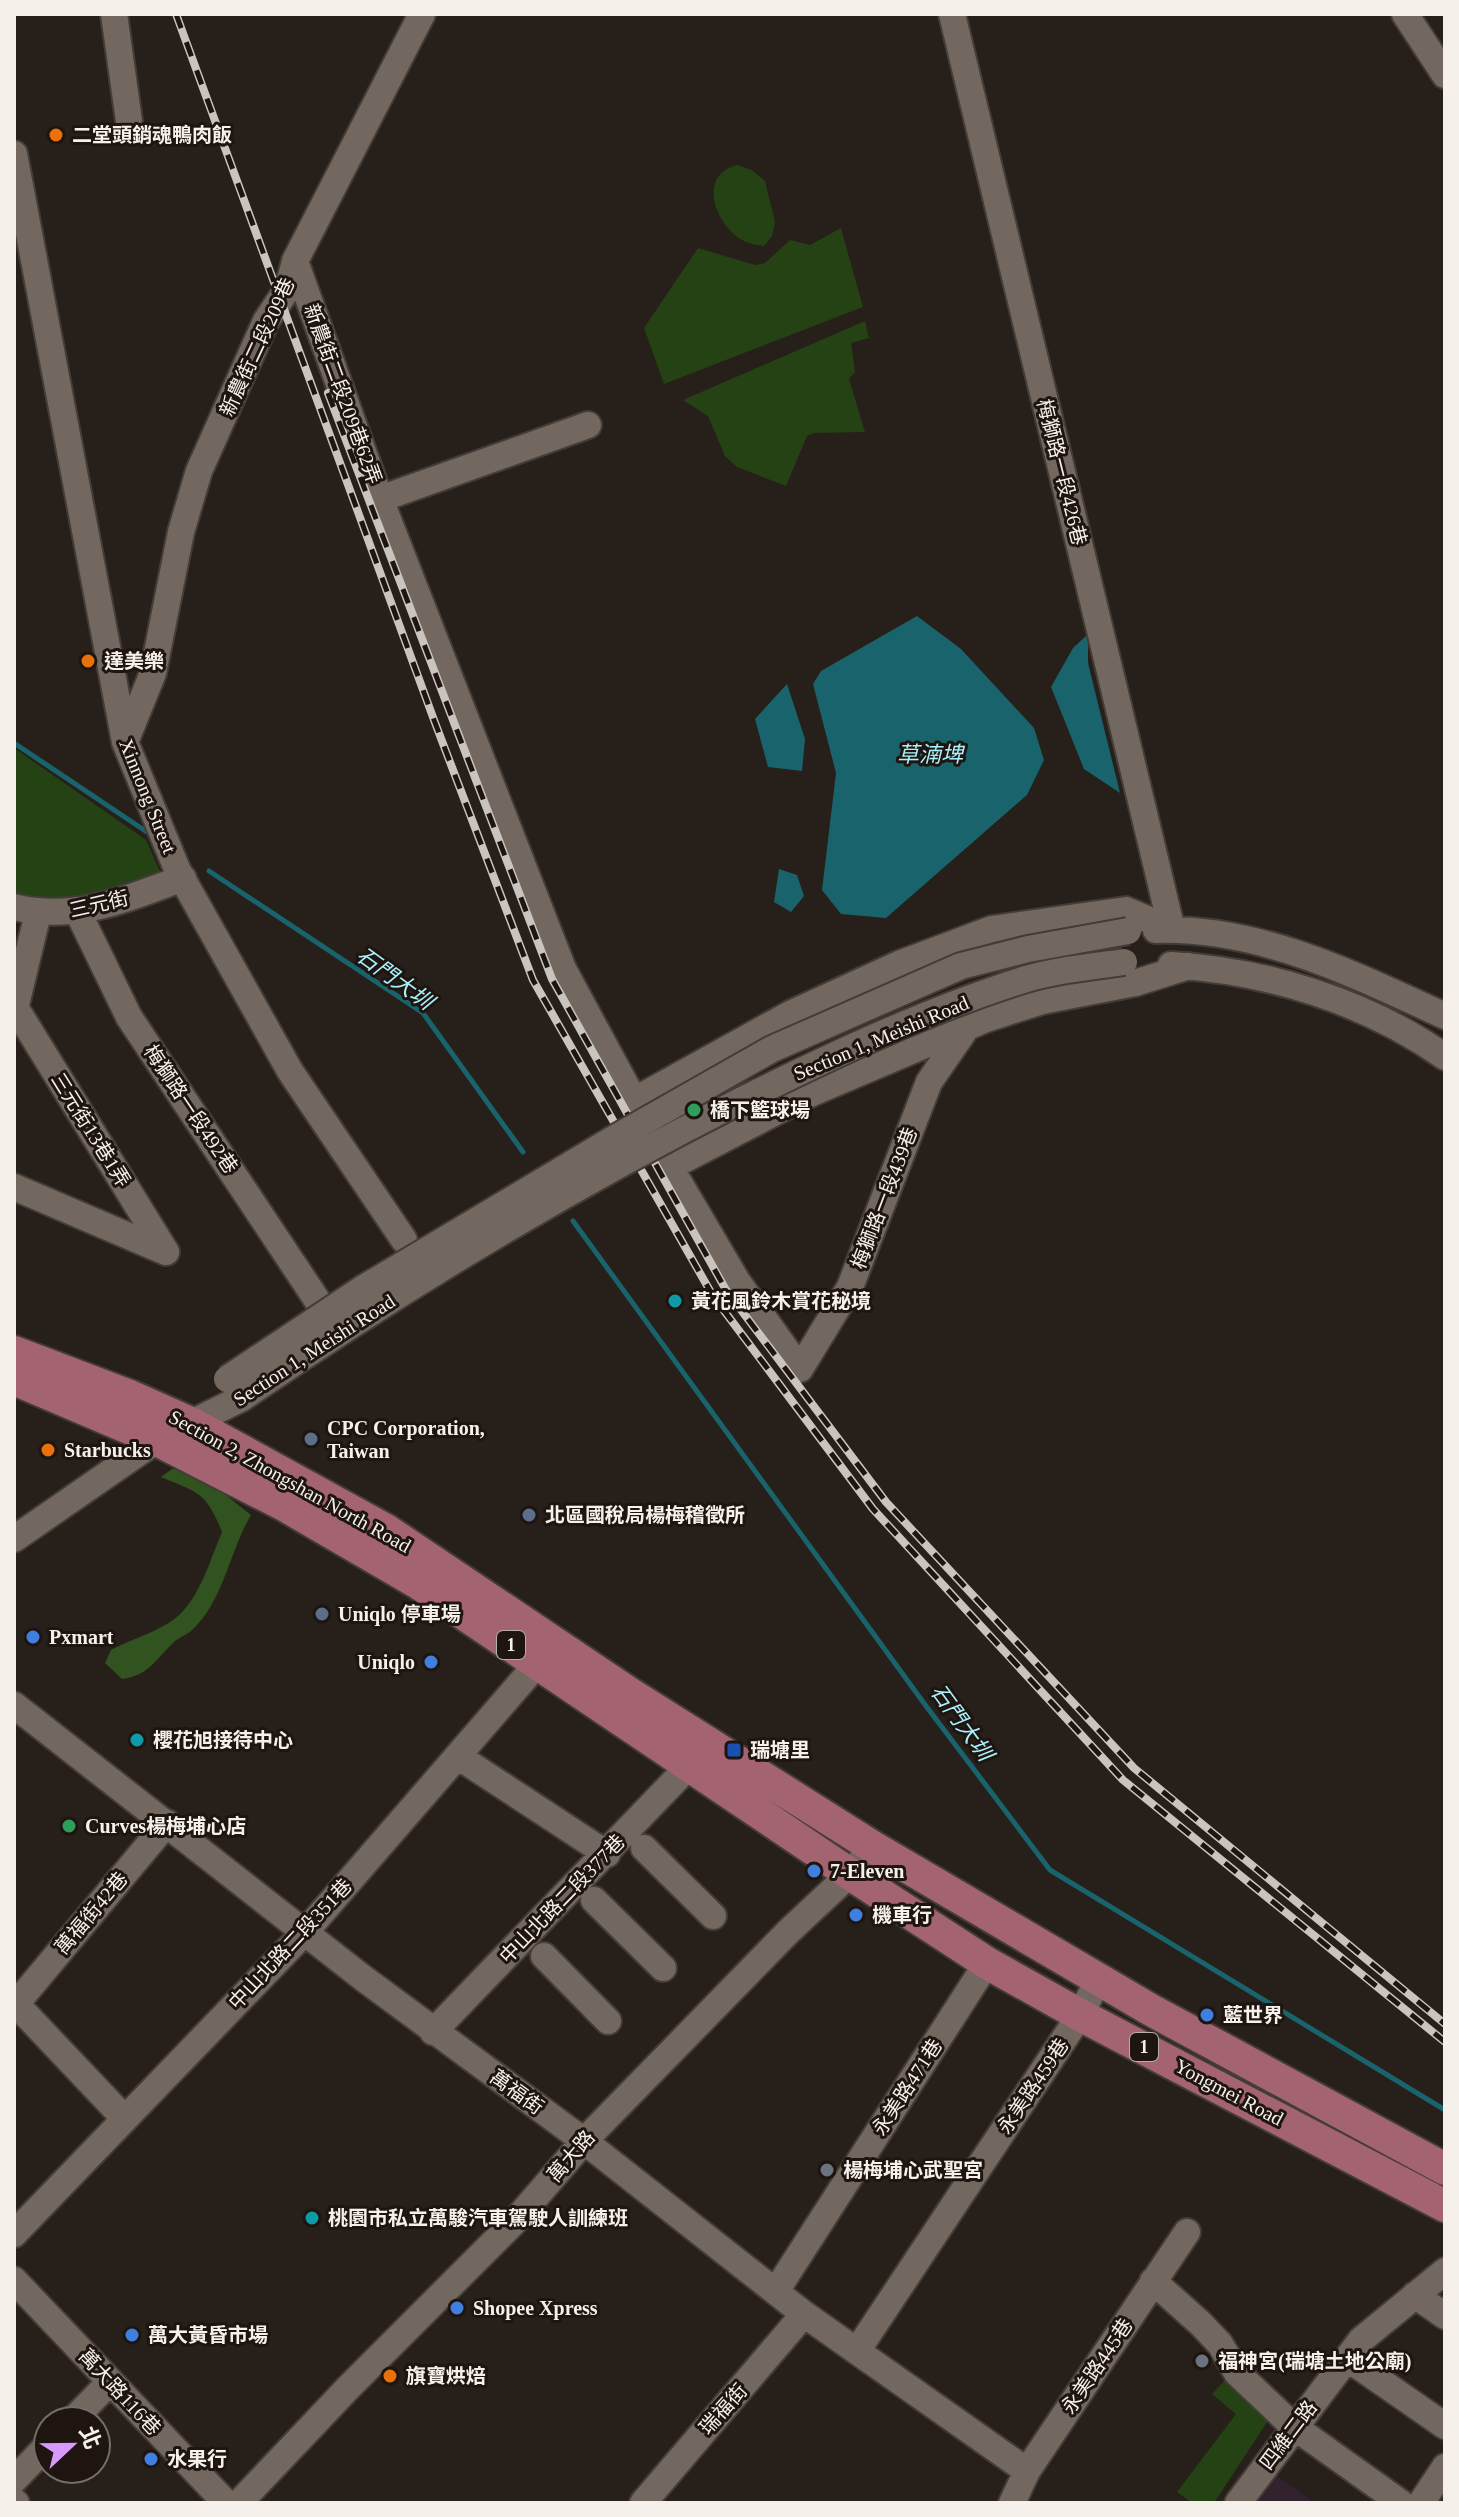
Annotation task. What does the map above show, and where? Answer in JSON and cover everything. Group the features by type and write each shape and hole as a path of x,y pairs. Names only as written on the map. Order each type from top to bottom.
{"main road":[{"name":"Section 2, Zhongshan North Road","path":"14,1352 130,1396 193,1424 386,1530 690,1765 850,1874"},
{"name":"Section 2, Zhongshan North Road","path":"14,1379 157,1440 284,1505 542,1651 873,1847"},
{"name":"Yongmei Road","path":"873,1847 1099,1979 1445,2169"},
{"name":"Yongmei Road","path":"850,1874 987,1963 1080,2015 1445,2206"}],"street":[{"path":"114,14 129,121"},
{"name":"新農街二段209巷","path":"125,742 153,673 181,532 199,471 266,321 288,288 295,261 422,14"},
{"name":"梅獅路一段426巷","path":"952,14 1172,930"},
{"path":"1405,14 1445,75"},
{"name":"Xinnong Street","path":"14,154 19,220 125,742 183,878 290,1071 404,1240"},
{"name":"新農街二段209巷62弄","path":"295,261 380,499 588,425"},
{"path":"380,499 563,969 670,1167"},
{"name":"三元街","path":"26,910 56,914 108,906 183,878"},
{"path":"14,1010 26,910"},
{"name":"梅獅路一段492巷","path":"77,910 129,1017 317,1300"},
{"name":"Section 1, Meishi Road","path":"633,1101 790,1014 899,964 992,929 1126,910 1172,930"},
{"name":"Section 1, Meishi Road","path":"193,1424 362,1289 610,1141 772,1049 961,966 1028,949 1128,931 1172,930 1255,941 1323,960 1445,1016"},
{"name":"Section 1, Meishi Road","path":"235,1388 602,1174 803,1070 887,1032 1025,979 1124,962 1189,966 1254,975 1340,1001 1414,1035 1445,1057"},
{"name":"Section 1, Meishi Road","path":"670,1167 812,1093 976,1023 1042,1001 1135,983 1189,966"},
{"name":"三元街13巷1弄","path":"14,1010 166,1252 14,1187"},
{"name":"梅獅路一段439巷","path":"670,1167 737,1281 800,1369 850,1287 929,1082 976,1023"},
{"path":"14,1539 157,1440 193,1424"},
{"name":"中山北路二段351巷","path":"14,2234 306,1931 459,1757 542,1651"},
{"name":"萬福街","path":"14,1705 433,2032 584,2141 804,2314 1027,2471"},
{"path":"459,1757 607,1854"},
{"name":"中山北路二段377巷","path":"433,2032 690,1765"},
{"name":"萬福街42巷","path":"16,2004 167,1823"},
{"name":"萬大路","path":"239,2503 348,2388 516,2220 584,2141 788,1932 850,1874 873,1847"},
{"path":"644,1848 713,1916"},
{"path":"594,1900 663,1968"},
{"path":"544,1956 608,2021"},
{"name":"永美路471巷","path":"776,2291 987,1963"},
{"name":"永美路459巷","path":"857,2351 1080,2015 1099,1979"},
{"path":"16,2004 125,2119"},
{"name":"永美路445巷","path":"1012,2503 1027,2471 1187,2232"},
{"name":"四維二路","path":"1238,2503 1293,2426 1361,2340 1445,2271"},
{"path":"1153,2281 1201,2324 1220,2344 1237,2373 1293,2426 1401,2503"},
{"name":"萬大路116巷","path":"17,2289 226,2503"},
{"path":"1415,2295 1445,2316"},
{"name":"瑞福街","path":"643,2503 804,2314"},
{"path":"1347,2358 1445,2426"},
{"path":"88,2405 110,2382"},
{"path":"14,2480 32,2461"},
{"path":"1421,2503 1445,2467"}],"shaded area":[{"path":"1277,2476 1315,2503 1256,2503"}],"green space":[{"path":"737,165 752,170 765,181 775,222 772,236 764,246 740,239 717,211 714,188 717,178"},
{"path":"841,228 863,307 664,384 644,328 698,248 755,265 765,263 790,240 810,245"},
{"path":"865,321 869,338 851,343 855,372 849,379 865,432 814,433 807,436 786,486 737,467 725,456 708,416 683,400"},
{"path":"14,748 146,840 162,876 84,906 14,898"},
{"path":"172,1469 182,1470 203,1480 251,1515 219,1591 202,1619 150,1667 138,1675 122,1679 105,1663 111,1650 159,1629 183,1611 201,1584 222,1532 206,1501 161,1477"},
{"path":"1226,2379 1273,2413 1214,2503 1192,2503 1177,2492 1236,2414 1212,2394"}],"water":[{"name":"草湳埤","path":"917,616 961,649 1034,728 1044,760 1027,795 886,918 841,914 822,890 836,773 813,684 821,671"},
{"path":"1088,634 1088,663 1120,793 1084,769 1051,687 1073,648"},
{"path":"787,684 805,739 802,771 768,767 755,719"},
{"path":"779,869 797,875 804,896 791,912 774,902"}],"waterway":[{"name":"石門大圳","path":"14,743 147,832"},
{"name":"石門大圳","path":"209,871 423,1013 523,1152"},
{"name":"石門大圳","path":"573,1221 926,1706 1050,1870 1445,2110"}],"railway":[{"path":"176,14 434,720 533,980 713,1296 873,1509 1123,1780 1445,2042"},
{"path":"328,393 552,979 726,1290 886,1502 1134,1768 1445,2024"}],"place":[{"name":"二堂頭銷魂鴨肉飯","path":"56,135"},
{"name":"達美樂","path":"88,661"},
{"name":"橋下籃球場","path":"694,1110"},
{"name":"黃花風鈴木賞花秘境","path":"675,1301"},
{"name":"CPC Corporation, Taiwan","path":"311,1439"},
{"name":"Starbucks","path":"48,1450"},
{"name":"北區國稅局楊梅稽徵所","path":"529,1515"},
{"name":"Uniqlo 停車場","path":"322,1614"},
{"name":"Pxmart","path":"33,1637"},
{"name":"Uniqlo","path":"431,1662"},
{"name":"櫻花旭接待中心","path":"137,1740"},
{"name":"瑞塘里","path":"734,1750"},
{"name":"Curves楊梅埔心店","path":"69,1826"},
{"name":"7-Eleven","path":"814,1871"},
{"name":"機車行","path":"856,1915"},
{"name":"藍世界","path":"1207,2015"},
{"name":"楊梅埔心武聖宮","path":"827,2170"},
{"name":"桃園市私立萬駿汽車駕駛人訓練班","path":"312,2218"},
{"name":"Shopee Xpress","path":"457,2308"},
{"name":"萬大黃昏市場","path":"132,2335"},
{"name":"福神宮(瑞塘土地公廟)","path":"1202,2361"},
{"name":"旗寶烘焙","path":"390,2376"},
{"name":"水果行","path":"151,2459"}]}
